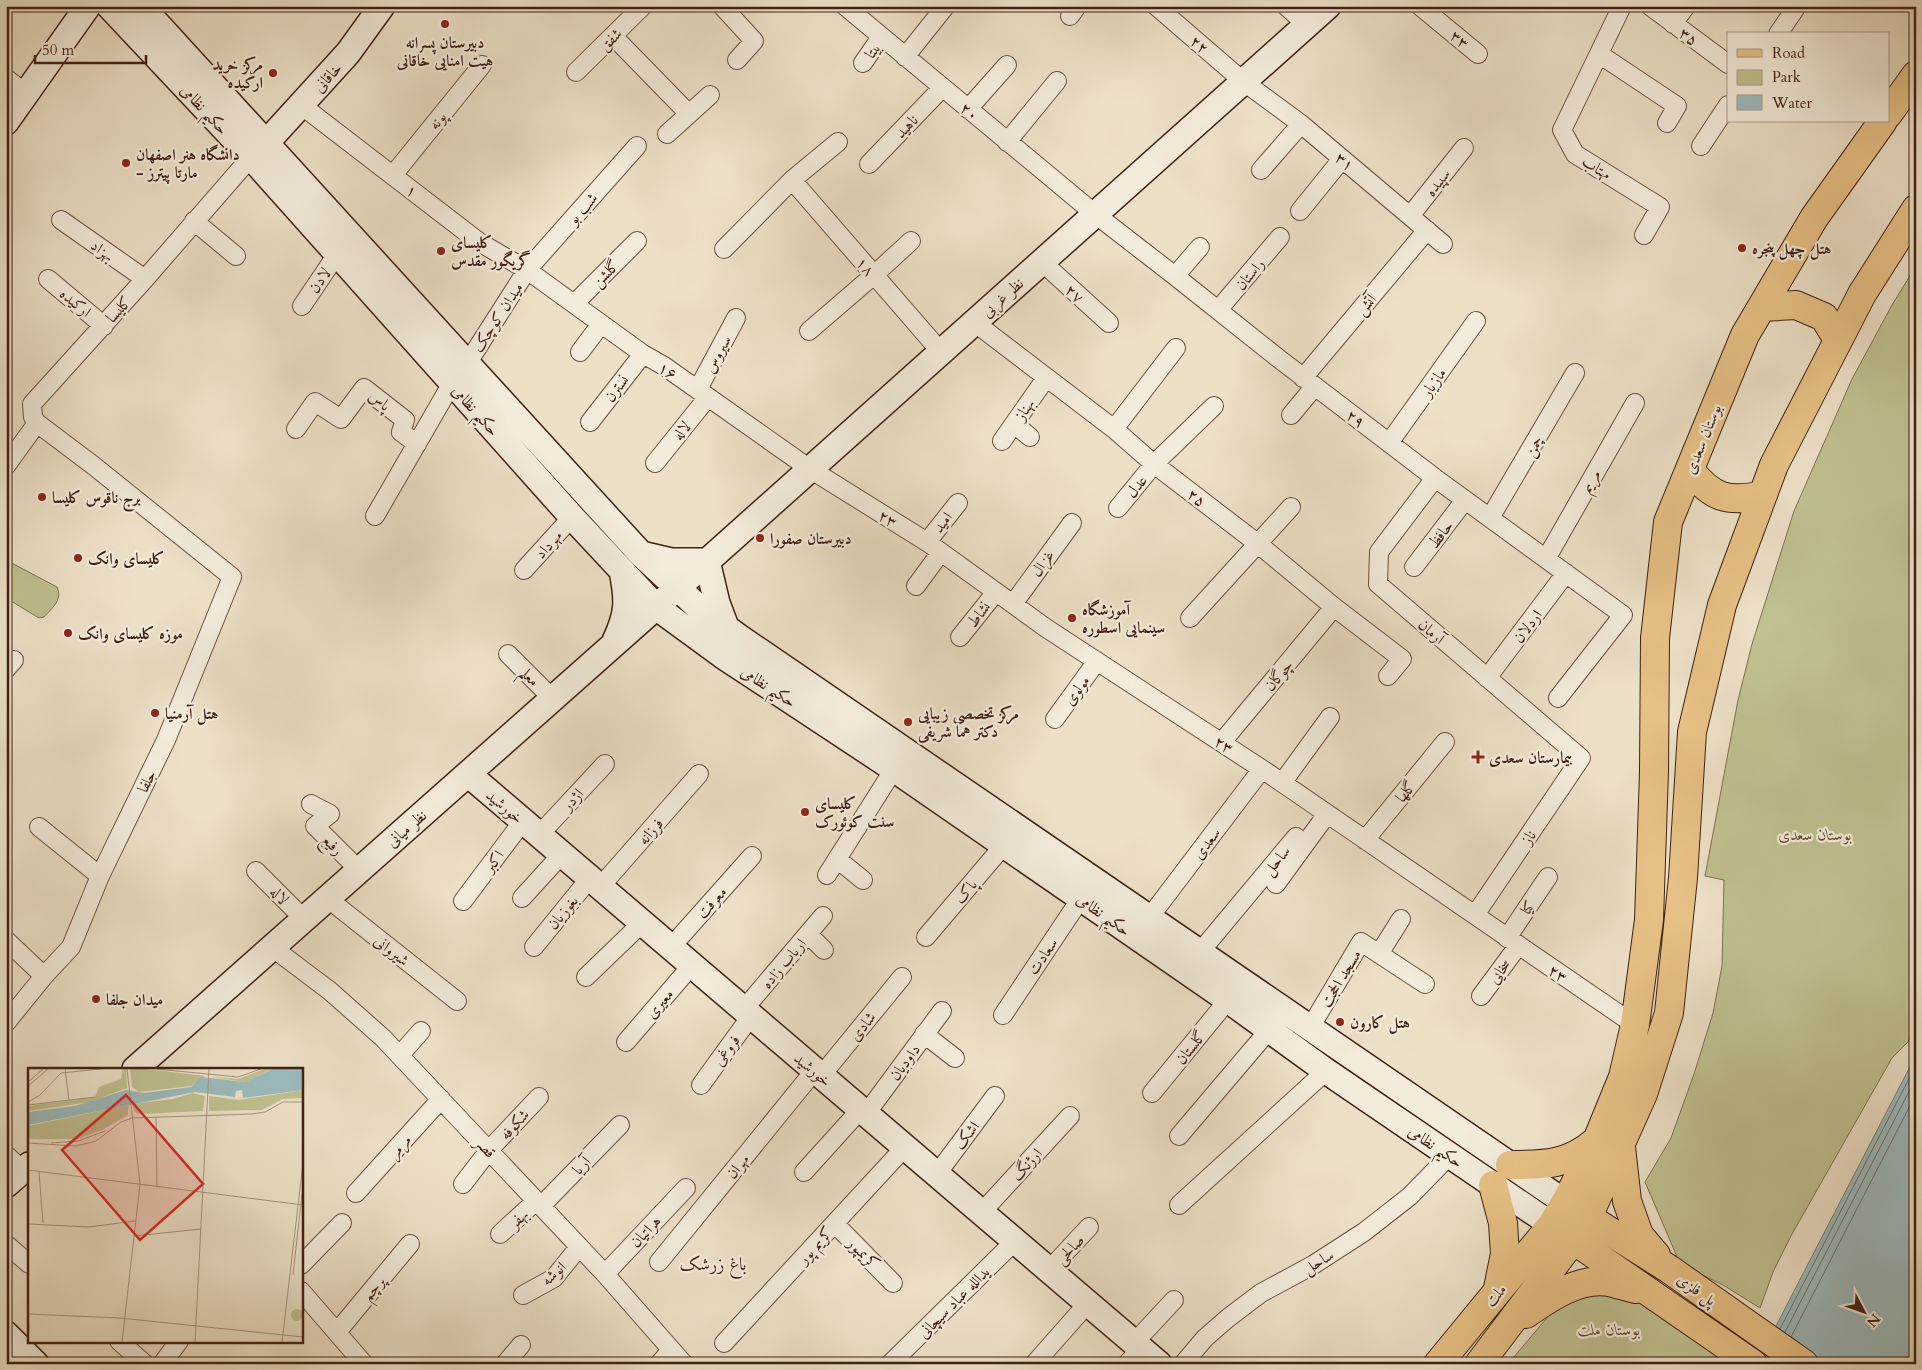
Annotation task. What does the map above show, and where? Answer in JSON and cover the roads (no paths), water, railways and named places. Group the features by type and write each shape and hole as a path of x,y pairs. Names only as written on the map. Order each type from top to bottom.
{"main road":[{"path":"6,122 88,6"},
{"name":"حکیم نظامی","path":"109,6 258,150 459,374 572,518 656,607 723,656 894,769 1228,1000 1326,1071 1450,1155 1501,1175"},
{"name":"حکیم نظامی","path":"141,6 258,150 337,254 640,554 698,607 1310,1028 1501,1175 1570,1222"},
{"name":"خاقانی","path":"258,150 302,105 348,53 382,6"},
{"name":"نظر غربی","path":"677,588 1328,6"},
{"path":"1890,111 1916,75"},
{"name":"بوستان سعدی","path":"1610,1142 1635,1025 1649,920 1654,772 1655,638 1668,522 1745,335 1814,218 1882,122"},
{"name":"بوستان سعدی","path":"1570,1222 1610,1142 1643,1094 1669,1013 1683,878 1692,732 1722,605 1774,465 1862,294 1916,209"},
{"path":"1762,307 1796,304 1824,317 1838,340"},
{"path":"1690,470 1704,487 1725,497 1743,500 1763,495"},
{"path":"640,554 671,561 707,561 717,603 726,627"},
{"path":"612,646 624,620 626,610 626,592 622,571"},
{"name":"نظر میانی","path":"136,1068 677,588"},
{"name":"خورشید","path":"468,774 1088,1303 1140,1355"},
{"path":"1498,1292 1505,1254 1501,1175 1538,1165 1565,1161 1584,1151 1610,1142 1639,1235 1669,1269"},
{"name":"پل فلزی","path":"1570,1222 1669,1269 1804,1364"},
{"name":"پل فلزی","path":"1570,1222 1649,1292 1753,1364"},
{"name":"ملت","path":"1438,1364 1498,1292 1570,1222"},
{"name":"ملت","path":"1478,1364 1508,1326 1570,1222"},
{"path":"1508,1326 1552,1296 1588,1282 1608,1282 1649,1292"},
{"path":"6,1334 36,1364"}],"street":[{"name":"شفق","path":"576,72 643,6"},
{"path":"722,6 754,41 737,60"},
{"name":"۲۰","path":"845,6 1095,214"},
{"name":"۲۲","path":"1156,6 1244,82"},
{"path":"1286,6 1307,25"},
{"name":"۳۳","path":"1420,6 1478,54"},
{"name":"مهتاب","path":"1622,6 1562,130 1575,154 1660,206 1644,235"},
{"name":"۳۵","path":"1650,6 1727,63"},
{"path":"1673,24 1686,6"},
{"path":"1779,32 1797,6"},
{"path":"905,56 944,8"},
{"path":"613,36 689,114"},
{"name":"بیتا","path":"863,62 881,36"},
{"path":"1599,54 1677,106 1667,123"},
{"name":"پونه","path":"393,175 482,65"},
{"path":"968,109 1007,65"},
{"path":"6,78 26,94"},
{"path":"1007,142 1057,81"},
{"name":"۳۱","path":"1244,82 1301,124 1443,244"},
{"name":"ناهید","path":"869,164 942,88"},
{"path":"668,134 710,95"},
{"name":"۱","path":"302,105 480,242 527,270"},
{"path":"1701,146 1727,107"},
{"path":"1262,170 1301,124"},
{"path":"724,249 792,180 838,142"},
{"name":"شب بو","path":"527,270 637,146"},
{"name":"سپیده","path":"1410,216 1464,148"},
{"name":"کلیسا","path":"37,423 33,417 32,404 145,280 194,221 258,150"},
{"path":"1300,212 1342,158"},
{"name":"۱۸","path":"792,180 940,352"},
{"name":"۲۹","path":"1095,214 1435,478 1623,615 1558,698"},
{"name":"بهزاد","path":"61,220 145,280"},
{"path":"194,221 236,256"},
{"name":"آتش","path":"1291,415 1309,382 1427,230"},
{"name":"راستان","path":"1218,310 1280,237"},
{"name":"گلشن","path":"574,304 637,241"},
{"path":"809,331 911,241"},
{"path":"1175,276 1200,247"},
{"name":"لادن","path":"302,306 337,254"},
{"name":"۲۷","path":"1042,262 1109,324"},
{"name":"۱۶","path":"527,270 643,354 664,366 810,469"},
{"name":"میدان کوچک","path":"459,374 527,270"},
{"name":"ارکیده","path":"48,279 104,326"},
{"name":"سیروس","path":"703,393 736,318"},
{"name":"مازیار","path":"1389,443 1476,320"},
{"name":"۲۵","path":"974,322 1114,429 1154,464 1257,543 1334,607 1402,659 1388,676"},
{"path":"580,352 601,324"},
{"path":"1114,429 1176,348"},
{"name":"نسترن","path":"590,422 643,354"},
{"name":"چمن","path":"1490,518 1575,373"},
{"path":"375,516 459,374"},
{"name":"بهناز","path":"1002,441 1046,378"},
{"name":"پاس","path":"296,429 315,402 341,419 364,388 404,420 401,432 417,444"},
{"name":"لاله","path":"654,463 703,393"},
{"name":"مریم","path":"1546,559 1635,403"},
{"name":"عدل","path":"1118,508 1154,464 1214,406"},
{"path":"6,466 37,423"},
{"name":"جلفا","path":"6,1023 44,976 71,947 100,876 166,740 232,577 37,423"},
{"path":"1014,424 1030,437"},
{"name":"۲۳","path":"810,469 927,542 1013,604 1262,769 1635,1025"},
{"name":"آرمان","path":"1435,478 1379,552 1378,584 1581,758"},
{"name":"حافظ","path":"1414,567 1465,500"},
{"name":"امید","path":"927,542 958,503"},
{"path":"1190,618 1291,507"},
{"name":"مهرداد","path":"524,570 572,518"},
{"name":"غزال","path":"1013,604 1072,523"},
{"path":"916,586 941,552"},
{"name":"اردلان","path":"1487,678 1566,573"},
{"name":"نشاط","path":"960,636 996,592"},
{"name":"چوگان","path":"1222,742 1334,607"},
{"name":"معلم","path":"508,654 552,698"},
{"name":"مولوی","path":"1055,719 1097,661"},
{"path":"1282,783 1330,717"},
{"name":"گلها","path":"1365,840 1445,742"},
{"name":"ناز","path":"1474,915 1581,758"},
{"name":"اژدر","path":"531,828 605,764"},
{"path":"826,875 894,769"},
{"name":"سعدی","path":"1149,918 1262,769"},
{"name":"فرزانه","path":"595,883 699,774"},
{"name":"رفیع","path":"311,804 330,814 315,826 359,870"},
{"path":"1276,884 1327,814"},
{"path":"39,828 100,876"},
{"name":"اکبر","path":"463,901 531,828"},
{"name":"ساحل","path":"1200,952 1296,837"},
{"name":"پاک","path":"926,937 1004,845"},
{"path":"522,898 562,854"},
{"name":"معرفت","path":"670,947 752,856"},
{"path":"837,859 863,880"},
{"name":"لاله","path":"256,871 304,919"},
{"name":"کیا","path":"1512,942 1548,876"},
{"name":"بغوزیان","path":"534,947 595,883"},
{"name":"شیروانی","path":"327,898 457,1001"},
{"name":"سعادت","path":"1003,1015 1081,898"},
{"name":"ارباب زاده","path":"747,1012 823,916"},
{"path":"1379,954 1401,919"},
{"path":"586,977 642,923"},
{"path":"808,934 824,950"},
{"path":"6,940 44,976"},
{"name":"مسجد الحجت","path":"1310,1028 1361,942 1425,984"},
{"name":"سخایی","path":"1481,996 1512,942"},
{"name":"قصر","path":"273,948 330,991 383,1038 605,1274 684,1364"},
{"name":"معیری","path":"626,1042 692,965"},
{"name":"شادی","path":"818,1073 902,977"},
{"name":"گلستان","path":"1152,1093 1228,1000"},
{"name":"داودیان","path":"804,1172 863,1111 942,1011"},
{"name":"فروغی","path":"701,1085 747,1012"},
{"path":"1179,1136 1269,1030"},
{"path":"400,1056 421,1031"},
{"path":"924,1034 955,1058"},
{"path":"1179,1205 1326,1071"},
{"name":"مهران","path":"659,1262 818,1073"},
{"name":"اشک","path":"937,1174 995,1096"},
{"name":"شکوفه","path":"489,1150 539,1097"},
{"name":"مرمر","path":"356,1193 441,1099"},
{"name":"ارژنگ","path":"982,1212 1070,1116"},
{"name":"آریا","path":"539,1203 620,1125"},
{"name":"کریم پور","path":"724,1343 905,1147"},
{"path":"463,1184 489,1150"},
{"name":"ساحل","path":"1184,1364 1205,1338 1228,1318 1261,1293 1313,1265 1364,1232 1410,1196 1450,1155"},
{"name":"هراتیان","path":"605,1274 686,1188"},
{"name":"بهفر","path":"500,1234 539,1203"},
{"path":"302,1264 342,1223"},
{"name":"کریمپور","path":"835,1224 893,1283"},
{"name":"صالحی","path":"1049,1270 1089,1227"},
{"name":"یدالله عباد سیچانی","path":"890,1364 1015,1241"},
{"path":"6,1244 28,1263"},
{"name":"پرچم","path":"337,1332 410,1244"},
{"name":"انوشه","path":"523,1296 554,1278 580,1247"},
{"path":"302,1292 362,1363"},
{"path":"1140,1355 1174,1300"},
{"path":"1035,1363 1088,1303"},
{"path":"120,1342 145,1364"},
{"path":"162,1364 178,1342"},
{"path":"506,1364 520,1345"},
{"path":"659,1364 672,1350"}],"water":[{"path":"1916,1055 1916,1364 1751,1364 1776,1326"}],"place":[{"name":"دبیرستان پسرانه هیت امنایی خاقانی","path":"445,24"},
{"name":"مرکز خرید ارکیده","path":"273,73"},
{"name":"دانشگاه هنر اصفهان - مارتا پیترز","path":"126,163"},
{"name":"هتل چهل پنجره","path":"1742,248"},
{"name":"کلیسای گریگور مقدس","path":"441,251"},
{"name":"برج ناقوس کلیسا","path":"42,497"},
{"name":"دبیرستان صفورا","path":"760,538"},
{"name":"کلیسای وانک","path":"78,558"},
{"name":"آموزشگاه سینمایی اسطوره","path":"1072,618"},
{"name":"موزه کلیسای وانک","path":"68,633"},
{"name":"هتل آرمنیا","path":"155,713"},
{"name":"مرکز تخصصی زیبایی دکتر هما شریفی","path":"908,722"},
{"name":"بیمارستان سعدی","path":"1478,757"},
{"name":"کلیسای سنت کوئورک","path":"805,812"},
{"name":"میدان جلفا","path":"96,999"},
{"name":"هتل کارون","path":"1340,1022"}],"district":[{"name":"باغ زرشک","path":"713,1264"}],"park label":[{"name":"بوستان ملت","path":"1609,1329"}]}
